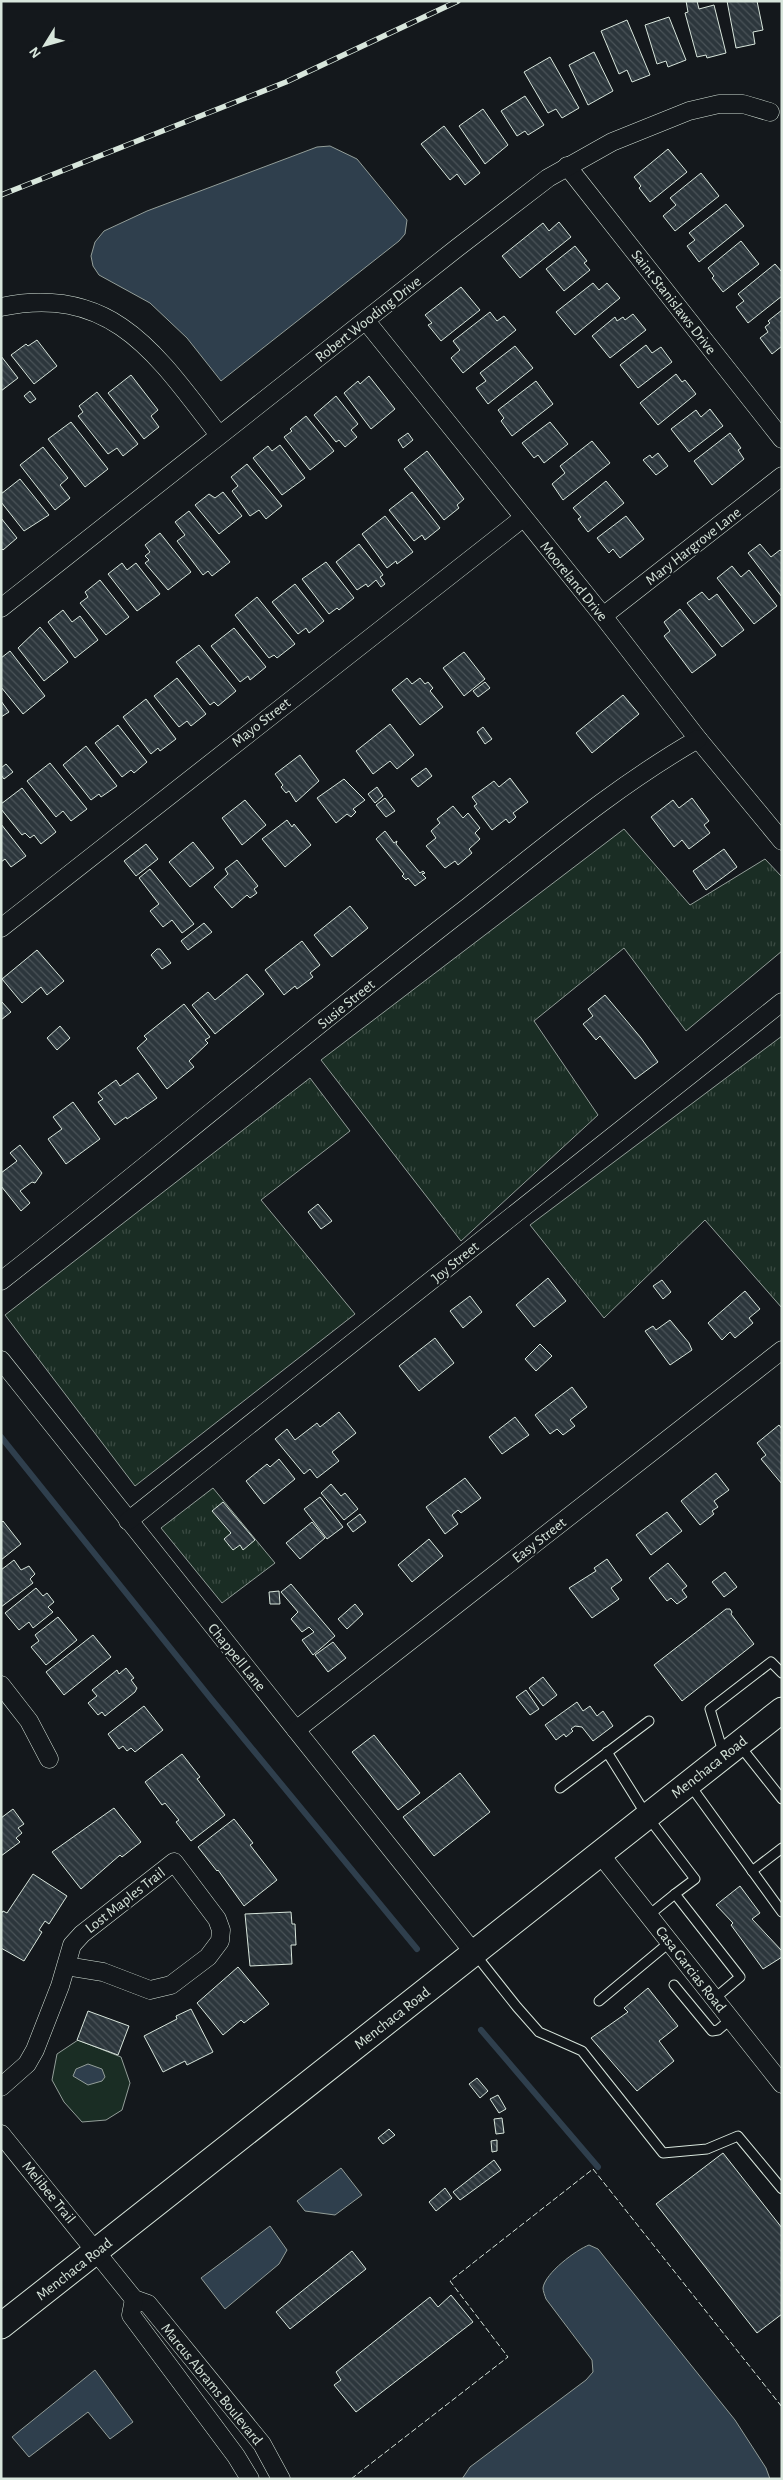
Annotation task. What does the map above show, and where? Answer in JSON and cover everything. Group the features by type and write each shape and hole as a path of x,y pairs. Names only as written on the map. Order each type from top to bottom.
{"main road":[{"name":"Menchaca Road","path":"1,2326 600,1854 688,1782 777,1716"}],"street":[{"name":"Robert Wooding Drive","path":"1,608 526,194 567,166 612,142 690,111 719,104 735,104 770,112"},
{"name":"Saint Stanislaws Drive","path":"567,166 782,439"},
{"path":"1,307 42,303 67,306 95,313 125,328 148,347 170,372 219,435"},
{"name":"Mooreland Drive","path":"366,322 603,616 698,739 782,841"},
{"name":"Mary Hargrove Lane","path":"603,616 782,476"},
{"name":"Mayo Street","path":"1,928 523,518"},
{"name":"Susie Street","path":"1,1281 458,914 634,778 698,739"},
{"name":"Joy Street","path":"128,1521 782,1002"},
{"name":"Easy Street","path":"296,1730 782,1350"},
{"name":"Chappell Lane","path":"1,1360 474,1953"},
{"path":"1,1685 29,1720 49,1759"},
{"name":"Casa Garcias Road","path":"600,1854 782,2084"},
{"name":"Lost Maples Trail","path":"1,2087 16,2076 31,2057 66,1966 72,1945 82,1934 174,1862 211,1910 221,1930 220,1941 208,1957 171,1986 162,1989 150,1990 103,1972 66,1966"},
{"name":"Melibee Trail","path":"1,2134 96,2251"},
{"name":"Marcus Abrams Boulevard","path":"96,2251 134,2299 148,2304 262,2444 281,2479"},
{"name":"Marcus Abrams Boulevard","path":"134,2299 130,2315 236,2456 250,2479"}],"lane":[{"path":"782,1672 771,1662 710,1708 732,1750 782,1799"},
{"path":"560,1788 649,1720"},
{"path":"607,1752 647,1816 695,1879 649,1915"},
{"path":"688,1782 782,1912"},
{"path":"752,1871 782,1848"},
{"path":"675,1894 740,1977 714,1999"},
{"path":"599,2001 670,1942"},
{"path":"474,1953 539,2032 582,2051 664,2153 707,2150 738,2136 782,2189"},
{"path":"674,1985 712,2032 718,2030 730,2019"}],"green space":[{"path":"624,829 690,905 765,859 782,877 782,951 686,1031 624,948 534,1021 598,1115 461,1241 321,1060"},
{"path":"782,1036 782,1308 705,1220 604,1318 530,1225"},
{"path":"310,1078 350,1131 261,1200 355,1314 135,1486 5,1315"},
{"path":"213,1488 275,1563 222,1603 161,1528"},
{"path":"78,2040 121,2057 130,2083 122,2110 106,2120 82,2122 64,2102 52,2080 57,2054"}],"water":[{"path":"330,146 357,159 407,220 405,234 399,241 221,381 187,338 150,303 99,275 93,266 91,256 95,242 104,231 147,211 317,147"},
{"path":"88,2064 102,2069 105,2077 102,2081 88,2085 73,2076 76,2069"},
{"path":"341,2168 362,2195 335,2215 305,2211 297,2201"},
{"path":"270,2226 287,2250 279,2264 225,2309 201,2278"},
{"path":"589,2245 598,2249 735,2420 766,2468 770,2479 462,2479 470,2467 586,2380 593,2372 592,2360 546,2299 543,2288 545,2282 555,2269 569,2257"},
{"path":"95,2370 133,2422 110,2439 88,2412 29,2457 12,2437"}],"building":[{"path":"686,1 697,1 699,9 714,5 726,53 707,58 706,55 697,57 685,13 688,12"},
{"path":"727,1 757,1 763,30 753,32 755,44 736,48"},
{"path":"669,17 686,60 668,67 666,61 657,64 645,25"},
{"path":"627,20 650,75 632,82 627,70 619,74 601,31"},
{"path":"594,52 613,91 588,105 569,65"},
{"path":"550,57 579,108 562,118 556,109 548,113 524,72"},
{"path":"525,96 544,125 528,135 525,131 517,136 501,111"},
{"path":"483,109 508,145 485,164 459,126"},
{"path":"444,126 480,173 465,185 457,174 450,180 421,144"},
{"path":"668,149 687,172 650,202 639,188 641,186 634,177"},
{"path":"701,173 719,196 675,231 663,216 676,205 670,198"},
{"path":"726,204 744,226 699,262 687,246 695,240 689,233"},
{"path":"559,222 571,237 520,278 502,256 543,223 549,231"},
{"path":"741,241 759,264 723,292 712,278 714,276 708,268"},
{"path":"575,246 587,261 584,263 590,270 564,291 546,269"},
{"path":"775,264 782,272 782,296 748,323 736,307 744,301 738,294"},
{"path":"593,283 599,290 607,283 620,298 575,335 556,312"},
{"path":"461,287 480,310 441,341 428,325 432,323 425,315"},
{"path":"782,310 782,346 772,354 760,338 768,332 765,327 770,323 768,321"},
{"path":"490,312 497,321 504,316 516,330 463,373 451,358 460,350 453,341"},
{"path":"633,314 646,330 610,358 592,336 615,317 617,321 623,317 625,320"},
{"path":"37,340 57,366 34,384 11,355 26,344 28,346"},
{"path":"646,345 652,353 661,347 672,362 638,388 620,365"},
{"path":"515,346 533,368 488,404 476,388 486,381 480,373"},
{"path":"1,356 18,378 1,391"},
{"path":"676,374 682,382 685,380 696,394 658,425 640,403"},
{"path":"131,375 158,410 151,416 159,427 144,439 108,393"},
{"path":"369,376 395,409 371,429 344,393 358,381 360,384"},
{"path":"536,381 553,404 512,436 501,421 504,418 498,410"},
{"path":"30,391 36,399 30,403 24,396"},
{"path":"97,392 138,444 123,456 117,448 108,454 78,416 83,412 79,406"},
{"path":"336,396 358,424 351,430 357,437 345,447 339,440 336,442 314,415"},
{"path":"710,409 723,426 689,452 671,429 696,410 701,417"},
{"path":"306,416 334,451 310,470 284,437 292,431 290,429"},
{"path":"71,422 108,469 85,487 48,439"},
{"path":"550,422 568,444 544,463 538,455 534,458 522,443"},
{"path":"408,433 413,440 403,448 398,440"},
{"path":"730,433 741,448 738,450 744,459 712,485 694,461"},
{"path":"592,441 610,463 563,500 552,484 565,473 560,466"},
{"path":"280,445 305,478 282,495 253,458 268,446 272,451"},
{"path":"43,447 68,478 60,485 70,498 55,510 20,465"},
{"path":"427,451 464,499 457,505 459,508 444,520 404,469"},
{"path":"658,453 668,466 656,475 643,460 650,455 652,458"},
{"path":"247,464 282,506 266,519 259,510 250,516 232,491 238,486 231,477"},
{"path":"20,479 49,515 24,531 1,502 1,494"},
{"path":"606,481 624,503 588,532 578,519 581,517 573,508"},
{"path":"223,492 242,516 219,534 195,505 209,494 215,498"},
{"path":"412,492 440,528 425,540 422,535 414,541 389,510"},
{"path":"189,511 230,562 212,576 208,571 203,575 177,541 185,535 175,522"},
{"path":"385,516 413,552 397,564 396,561 387,568 362,534"},
{"path":"626,516 644,539 620,558 613,549 609,553 597,538"},
{"path":"1,518 17,538 3,550 1,548"},
{"path":"160,533 191,572 168,590 145,563 149,560 145,556 150,552 145,545"},
{"path":"359,544 383,575 380,577 385,584 381,587 376,580 368,587 366,584 357,590 336,562"},
{"path":"760,544 771,557 780,550 782,552 782,597 748,553"},
{"path":"326,562 354,598 339,610 337,608 329,614 302,579"},
{"path":"122,563 127,570 136,563 160,594 137,611 108,574"},
{"path":"732,566 741,577 749,570 777,606 754,624 717,578"},
{"path":"100,580 129,617 106,635 80,603 88,597 85,592"},
{"path":"295,584 324,621 309,633 306,628 298,634 272,602"},
{"path":"702,592 709,600 717,594 744,630 722,647 687,603"},
{"path":"257,597 295,644 277,658 274,655 269,658 235,615"},
{"path":"680,609 716,655 692,673 664,636 670,631 664,622"},
{"path":"63,610 72,622 80,616 98,640 75,658 48,622"},
{"path":"40,627 68,662 44,681 18,648"},
{"path":"234,628 266,667 250,680 248,676 240,682 211,646"},
{"path":"199,645 236,691 218,706 214,702 210,705 176,662"},
{"path":"10,651 45,696 23,714 1,687 1,658"},
{"path":"464,652 485,679 464,696 443,668"},
{"path":"177,678 206,714 191,726 187,721 179,727 154,696"},
{"path":"407,678 412,684 420,678 425,684 428,682 433,688 430,691 443,707 420,725 392,690"},
{"path":"485,682 490,688 478,697 473,691"},
{"path":"623,695 639,714 592,753 576,733"},
{"path":"146,699 176,739 160,751 158,748 151,754 123,717"},
{"path":"1,701 9,712 1,717"},
{"path":"390,724 414,755 397,769 390,761 373,774 356,751"},
{"path":"118,725 147,762 134,773 131,770 122,777 95,743"},
{"path":"483,727 492,739 485,744 477,732"},
{"path":"86,746 117,786 101,797 99,794 91,800 63,765"},
{"path":"300,755 319,781 296,802 289,791 286,793 281,787 283,785 275,774"},
{"path":"50,763 87,809 71,821 63,811 56,817 27,781"},
{"path":"6,764 13,772 4,779 1,775 1,768"},
{"path":"426,768 432,776 418,787 411,779"},
{"path":"510,778 528,802 513,813 516,817 513,820 509,823 506,819 492,830 474,806 477,804 472,797 494,781 499,787"},
{"path":"344,779 365,800 353,809 356,812 351,817 347,814 336,823 317,798"},
{"path":"377,787 383,796 375,803 368,794"},
{"path":"22,788 56,832 41,844 34,835 30,838 25,833 22,835 1,809 1,804"},
{"path":"385,798 395,811 386,817 376,805"},
{"path":"692,798 709,821 704,825 710,833 689,849 682,840 674,847 651,817 673,800 679,808"},
{"path":"245,800 266,825 242,845 222,818"},
{"path":"453,806 463,818 468,813 480,828 475,833 480,839 469,849 472,853 458,865 455,861 445,868 426,846 436,838 431,831 440,823 437,819"},
{"path":"287,820 292,827 294,824 311,845 285,867 262,839"},
{"path":"1,824 26,856 11,867 5,859 1,862"},
{"path":"385,831 394,843 397,841 396,844 420,873 423,871 425,873 422,874 426,878 415,886 408,878 406,880 402,876 404,874 376,839"},
{"path":"193,842 214,868 190,887 169,862"},
{"path":"146,844 158,859 136,876 124,861"},
{"path":"724,849 737,867 706,890 693,871"},
{"path":"237,860 258,886 254,889 257,893 250,898 247,895 232,908 214,887 228,874 225,869"},
{"path":"150,869 194,924 182,933 172,920 163,927 150,911 159,904 139,878"},
{"path":"350,906 368,928 332,957 314,935"},
{"path":"204,923 212,932 188,950 181,941"},
{"path":"302,941 320,965 310,973 313,977 297,989 295,986 284,995 265,970"},
{"path":"157,949 160,949 171,963 162,969 151,955"},
{"path":"37,950 64,981 47,995 41,987 22,1003 2,979"},
{"path":"247,974 264,994 215,1034 192,1005 208,992 215,1000"},
{"path":"605,995 641,1038 658,1062 635,1079 600,1036 596,1040 583,1024 593,1016 588,1009"},
{"path":"1,1001 11,1012 1,1020"},
{"path":"184,1004 210,1037 205,1040 208,1043 189,1061 194,1067 167,1089 137,1048 147,1039 144,1036"},
{"path":"60,1026 70,1038 57,1050 47,1038"},
{"path":"138,1073 157,1098 115,1125 98,1102 103,1099 98,1093 116,1080 120,1086"},
{"path":"73,1102 100,1139 66,1164 48,1139 62,1129 53,1117"},
{"path":"20,1145 42,1173 35,1183 32,1182 20,1191 30,1203 21,1211 1,1186 1,1173 17,1161 10,1153"},
{"path":"318,1204 332,1221 321,1229 308,1212"},
{"path":"548,1278 566,1301 534,1327 516,1305"},
{"path":"662,1280 671,1292 663,1299 653,1286"},
{"path":"745,1291 760,1309 749,1318 753,1323 735,1338 730,1332 722,1340 708,1323"},
{"path":"470,1296 482,1312 463,1328 450,1311"},
{"path":"670,1320 689,1343 692,1350 670,1365 645,1331 653,1326 656,1330"},
{"path":"435,1338 454,1363 419,1391 399,1366"},
{"path":"540,1344 552,1356 536,1371 525,1359"},
{"path":"572,1387 587,1407 570,1420 575,1426 563,1435 557,1429 550,1434 535,1415"},
{"path":"339,1412 356,1433 332,1452 339,1461 317,1478 310,1469 304,1474 275,1439 287,1429 295,1440 317,1423 320,1427"},
{"path":"515,1417 529,1435 502,1454 489,1437"},
{"path":"779,1425 782,1429 782,1484 761,1459 766,1455 757,1443"},
{"path":"279,1459 295,1479 264,1504 246,1481 267,1464 270,1467"},
{"path":"716,1473 729,1490 714,1501 718,1507 712,1511 714,1514 700,1525 681,1501"},
{"path":"465,1478 481,1498 461,1513 458,1510 452,1515 458,1524 445,1534 426,1507"},
{"path":"331,1484 341,1496 345,1493 358,1509 344,1520 321,1493"},
{"path":"320,1497 343,1527 327,1539 304,1509"},
{"path":"223,1502 255,1540 243,1550 240,1545 233,1550 224,1539 231,1533 212,1511"},
{"path":"667,1512 682,1531 651,1555 636,1535"},
{"path":"360,1514 366,1522 353,1532 347,1524"},
{"path":"3,1521 21,1544 1,1560 1,1523"},
{"path":"312,1522 325,1538 300,1559 286,1543"},
{"path":"429,1539 443,1556 412,1582 398,1565"},
{"path":"607,1559 622,1580 611,1588 619,1599 592,1618 569,1588 596,1571 594,1568"},
{"path":"14,1560 21,1570 29,1566 35,1574 30,1579 33,1583 1,1607 1,1570"},
{"path":"668,1563 687,1586 682,1590 687,1597 677,1604 671,1598 667,1601 649,1578"},
{"path":"725,1572 737,1587 724,1597 712,1582"},
{"path":"291,1584 335,1636 313,1655 302,1640 314,1632 309,1627 302,1632 291,1619 298,1612 281,1592"},
{"path":"36,1588 43,1596 47,1593 54,1602 48,1607 53,1612 33,1628 29,1622 19,1630 5,1613"},
{"path":"279,1591 280,1604 270,1604 269,1592"},
{"path":"355,1604 363,1614 347,1629 338,1619"},
{"path":"726,1609 730,1609 731,1614 754,1644 682,1701 654,1665"},
{"path":"58,1617 77,1640 46,1665 31,1647 39,1641 35,1635"},
{"path":"93,1635 111,1657 64,1695 46,1672"},
{"path":"333,1642 346,1658 328,1672 315,1655"},
{"path":"126,1668 134,1678 131,1680 137,1688 135,1692 105,1716 102,1712 98,1715 88,1703 97,1696 92,1690 117,1670 119,1674"},
{"path":"543,1677 557,1695 543,1706 529,1688"},
{"path":"526,1690 539,1709 530,1715 516,1697"},
{"path":"577,1702 583,1711 590,1706 597,1716 603,1711 613,1726 593,1741 582,1727 575,1726 571,1729 573,1731 566,1737 564,1734 556,1740 545,1725"},
{"path":"144,1706 163,1730 135,1752 131,1748 127,1751 123,1746 119,1749 108,1734"},
{"path":"374,1735 420,1793 398,1810 352,1752"},
{"path":"182,1754 200,1777 197,1779 225,1815 191,1841 176,1822 179,1820 165,1803 162,1805 145,1782"},
{"path":"460,1773 490,1812 434,1856 403,1817"},
{"path":"114,1808 141,1842 122,1857 120,1855 81,1889 52,1852"},
{"path":"13,1809 24,1824 18,1828 22,1833 16,1838 20,1842 1,1856 1,1818"},
{"path":"234,1819 253,1843 250,1845 277,1880 244,1906 218,1870 198,1847"},
{"path":"33,1874 67,1896 49,1924 45,1921 39,1930 42,1932 24,1961 1,1948 1,1914 3,1911 7,1913"},
{"path":"740,1886 760,1913 752,1919 782,1951 782,1957 763,1969 731,1925 733,1923 716,1905"},
{"path":"291,1912 292,1924 295,1924 296,1945 291,1945 292,1964 250,1966 245,1914"},
{"path":"238,1967 269,2004 244,2023 241,2020 223,2035 197,2003"},
{"path":"648,1988 678,2026 659,2041 674,2061 637,2091 591,2038 628,2012 624,2008"},
{"path":"191,2009 213,2052 187,2065 185,2061 163,2072 144,2036 177,2019 176,2016"},
{"path":"88,2011 129,2026 118,2055 77,2040"},
{"path":"477,2078 488,2091 480,2098 469,2084"},
{"path":"498,2095 506,2109 499,2113 490,2099"},
{"path":"502,2118 504,2133 496,2134 494,2119"},
{"path":"389,2129 395,2135 383,2144 378,2138"},
{"path":"497,2140 497,2151 492,2152 491,2141"},
{"path":"723,2153 782,2228 782,2314 757,2333 656,2204"},
{"path":"494,2160 501,2170 460,2200 453,2192"},
{"path":"445,2188 452,2198 436,2211 429,2202"},
{"path":"352,2251 366,2269 290,2329 276,2312"},
{"path":"451,2295 473,2322 356,2412 334,2385 341,2380 336,2372 430,2297 438,2307"}],"waterway":[{"path":"1,1437 212,1700 417,1949"},
{"path":"481,2030 598,2167"}],"railway":[{"path":"1,195 286,82 458,1"}],"fence":[{"path":"351,2479 508,2357 450,2281 593,2169 782,2407"}]}
